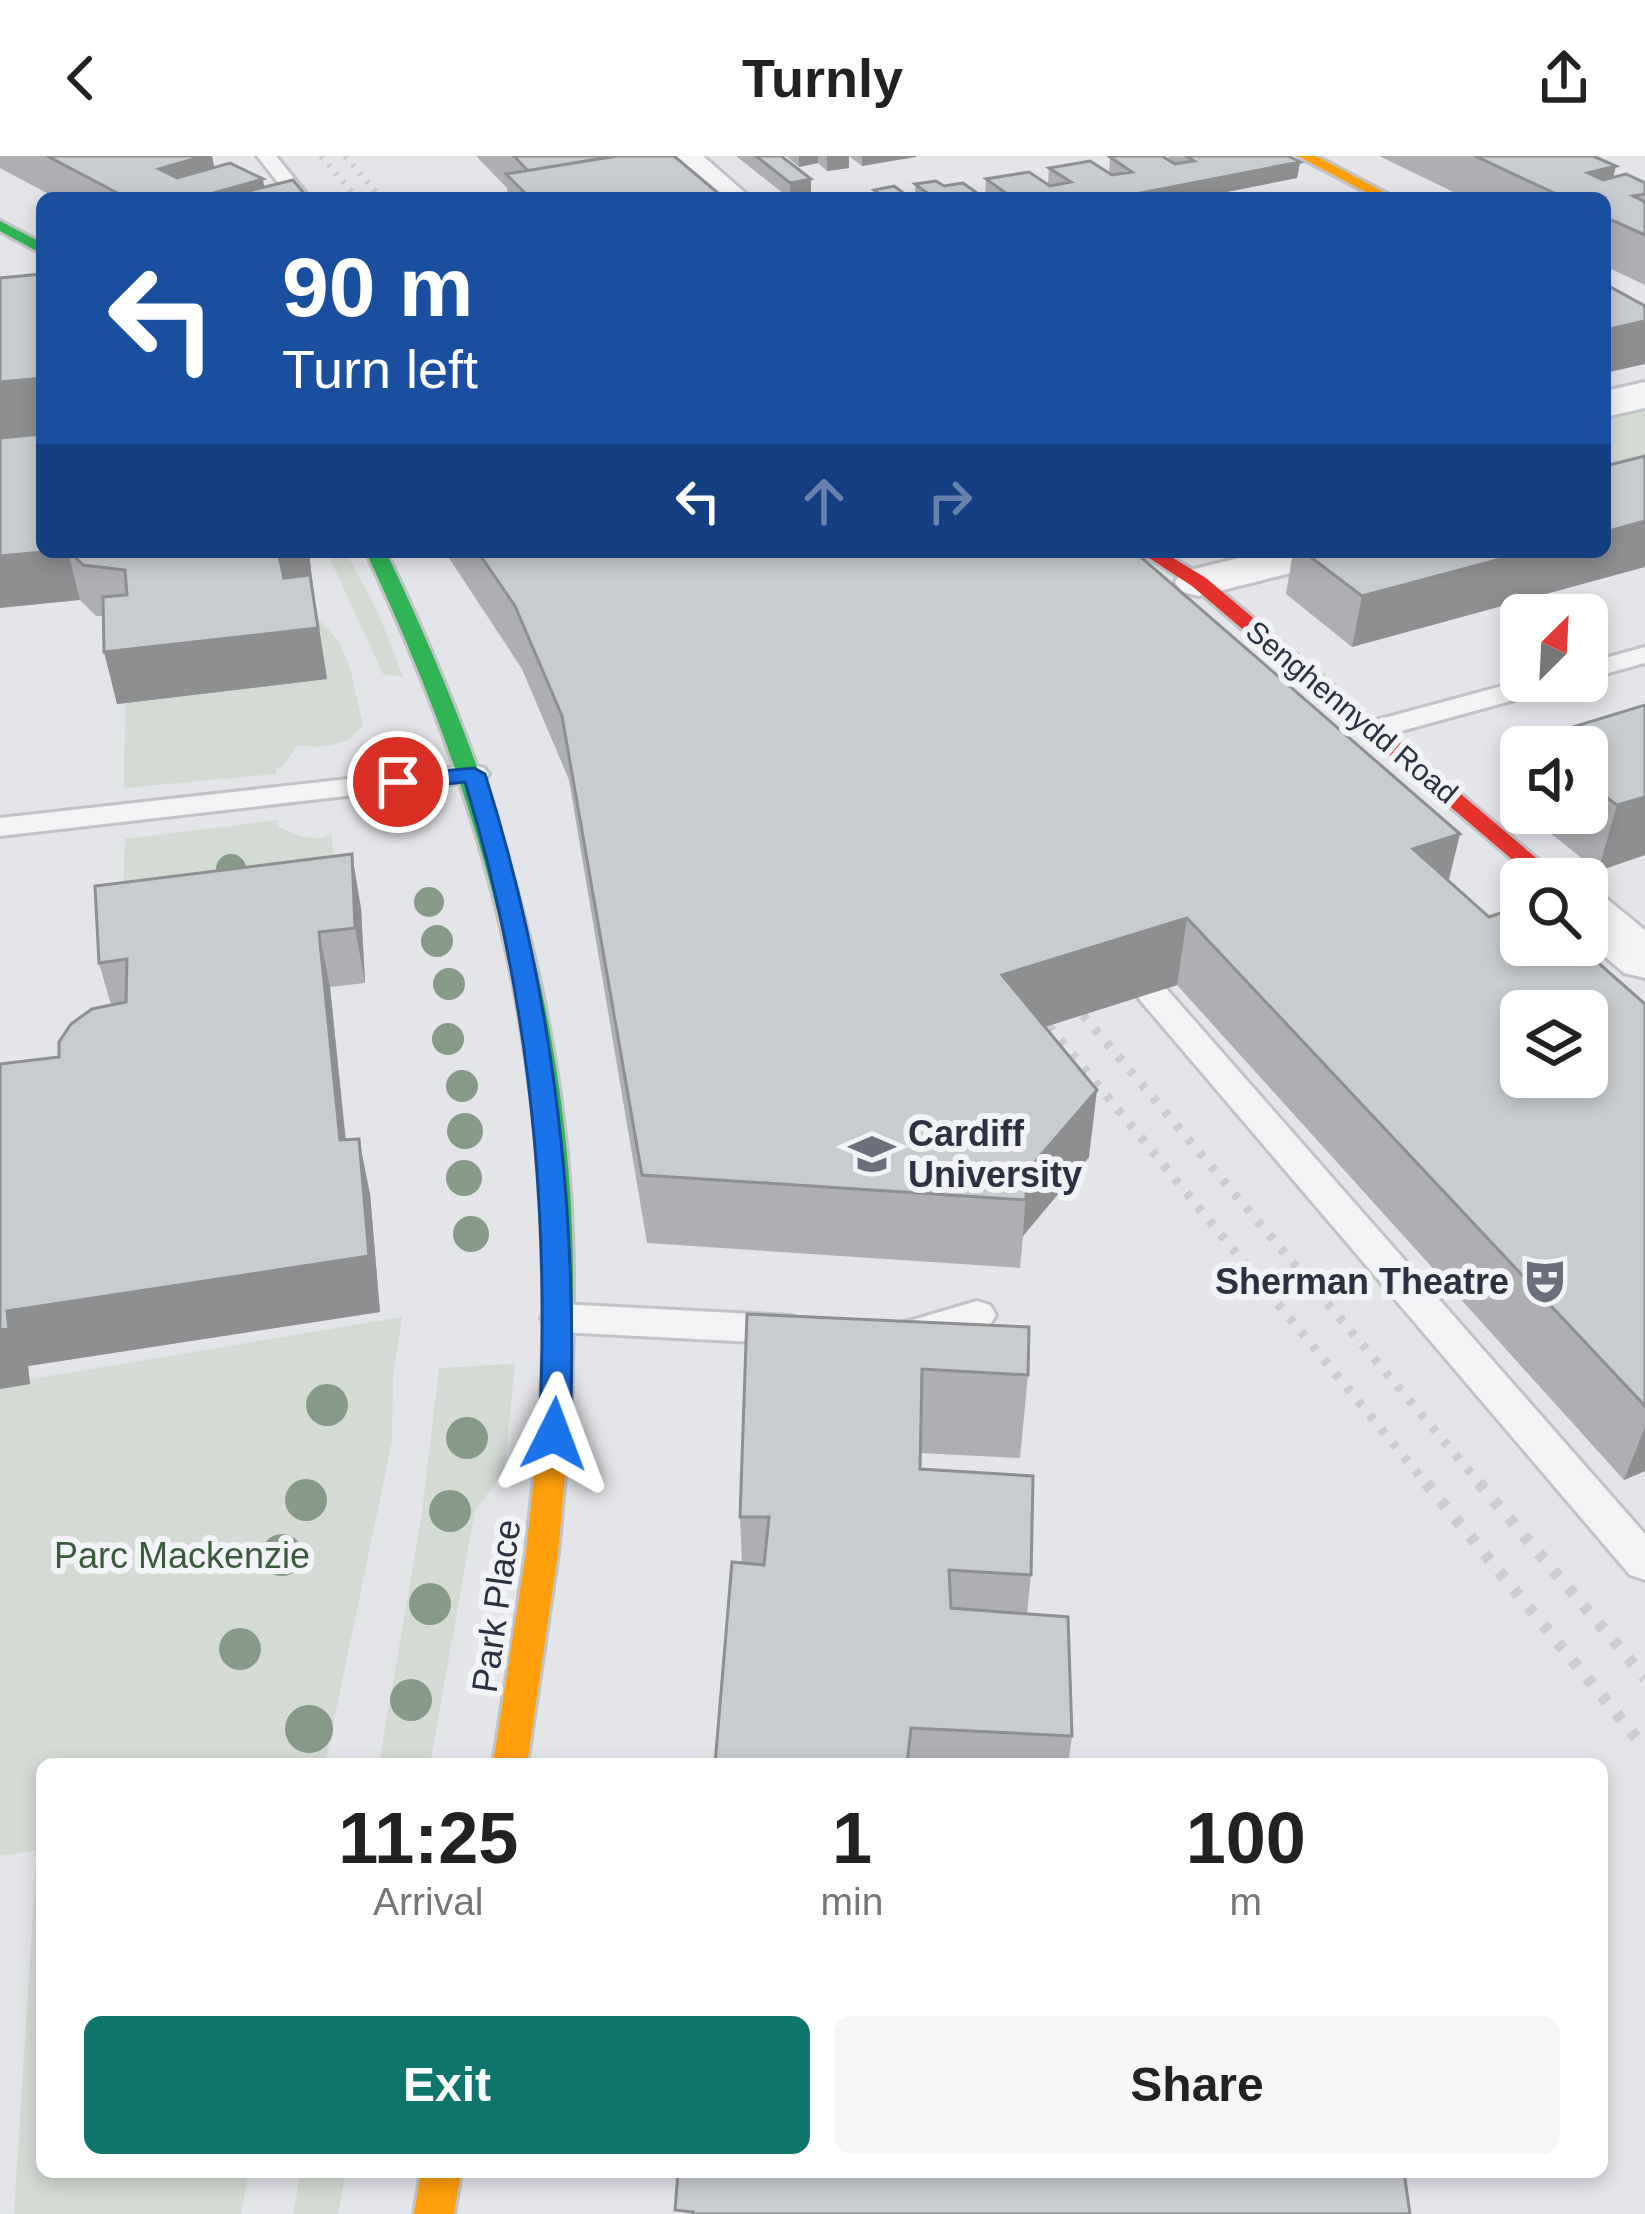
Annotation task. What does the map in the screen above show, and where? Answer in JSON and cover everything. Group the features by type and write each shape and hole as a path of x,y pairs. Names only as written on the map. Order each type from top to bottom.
{"street":[{"path":"682,156 726,192"},
{"path":"1305,156 1364,192"},
{"path":"0,225 36,246"},
{"path":"1611,402 1645,394"},
{"name":"Park Place","path":"379,558 432,661 504,871 537,1042 553,1167 560,1318 554,1434 511,1758"},
{"name":"Senghennydd Road","path":"1160,558 1198,582 1524,858"},
{"path":"1198,582 1294,558"},
{"path":"1609,910 1645,960"},
{"path":"434,2214 440,2178"}],"lane":[{"path":"266,156 295,192"},
{"path":"1608,665 1645,655"},
{"path":"1372,730 1500,695"},
{"path":"0,827 474,774"},
{"path":"1152,993 1645,1563"},
{"path":"868,1334 916,1336 977,1315"},
{"path":"560,1318 821,1331"}],"green space":[{"path":"1645,406 1645,459 1611,467 1611,414"},
{"path":"330,558 349,558 379,615 403,677 383,674"},
{"path":"304,611 332,633 347,659 363,724 357,732 333,745 297,746 282,767 276,768 276,774 124,788 125,702"},
{"path":"277,820 277,826 304,837 331,834 342,911 121,939 125,839"},
{"name":"Parc Mackenzie","path":"402,1317 393,1377 392,1441 326,1758 36,1758 36,1850 0,1856 0,1389 30,1384 31,1379"},
{"path":"515,1364 504,1473 475,1510 431,1758 380,1758 422,1513 439,1368"},
{"name":"Parc Mackenzie","path":"36,1866 36,2178 248,2178 241,2214 14,2214"},
{"path":"300,2178 345,2178 338,2214 293,2214"}],"building":[{"path":"47,156 204,156 159,169 177,178 230,163 263,179 217,192 116,192"},
{"path":"514,156 609,156 610,157 528,171"},
{"path":"617,156 674,156 717,192 524,192 506,174"},
{"path":"756,156 781,156 811,179 790,183"},
{"path":"1118,156 1162,156 1175,164 1194,161 1186,156 1288,156 1300,162 1146,192 1004,192 986,179 1029,172 1050,186 1071,182 1049,168 1090,161 1112,175 1132,172 1110,157"},
{"path":"1475,156 1593,156 1616,166 1588,173 1603,180 1626,174 1645,183 1645,194 1633,196 1645,202 1645,235 1611,220 1611,192 1552,192"},
{"path":"293,180 303,192 245,192"},
{"path":"936,181 944,186 963,183 976,192 926,192 915,184"},
{"path":"894,186 902,192 877,192"},
{"path":"36,275 36,379 0,382 0,278"},
{"path":"1611,287 1645,306 1645,321 1611,329"},
{"path":"36,435 36,553 0,556 0,438"},
{"path":"1645,456 1645,521 1611,530 1611,464"},
{"path":"76,558 279,558 284,578 310,575 318,628 104,652 103,597 127,595 125,570 83,565"},
{"path":"482,558 1142,558 1460,834 1413,849 1489,917 1500,913 1500,966 1602,966 1645,1004 1645,1406 1187,918 1002,975 1097,1090 1027,1171 1026,1200 642,1175 562,716 515,606"},
{"path":"1312,558 1504,558 1362,596"},
{"path":"1645,705 1645,797 1617,805 1608,798 1608,726 1576,726"},
{"path":"352,854 355,928 319,932 340,1140 359,1139 369,1256 7,1311 9,1329 0,1330 0,1064 59,1057 59,1042 71,1024 92,1009 126,1002 127,959 99,963 95,886"},
{"path":"747,1314 1029,1327 1028,1375 922,1369 920,1469 1033,1476 1031,1575 949,1570 951,1608 1068,1617 1072,1736 911,1728 908,1758 716,1758 732,1562 764,1565 769,1517 740,1517"},
{"path":"678,2178 1405,2178 1410,2214 692,2214 675,2210"}],"railway":[{"path":"321,156 352,192"},
{"path":"345,156 376,192"},
{"path":"1083,1015 1482,1486"},
{"path":"1049,1026 1428,1486"},
{"path":"1426,1483 1645,1748"},
{"path":"1479,1483 1645,1678"}],"traffic: fast":[{"path":"0,225 36,246"},
{"path":"379,558 424,652 465,755 499,861 525,969 545,1078 556,1188 560,1300 556,1411"}],"traffic: slow":[{"path":"1305,156 1376,192"},
{"path":"511,1758 542,1553 556,1411"},
{"path":"434,2214 440,2178"}],"traffic: jam":[{"path":"1160,558 1199,582 1524,858"}],"place":[{"name":"Cardiff University","path":"872,1154"},
{"name":"Sherman Theatre","path":"1545,1281"}],"route":[{"path":"398,782 474,774 504,871 521,945 553,1167 560,1318 554,1434"}]}
